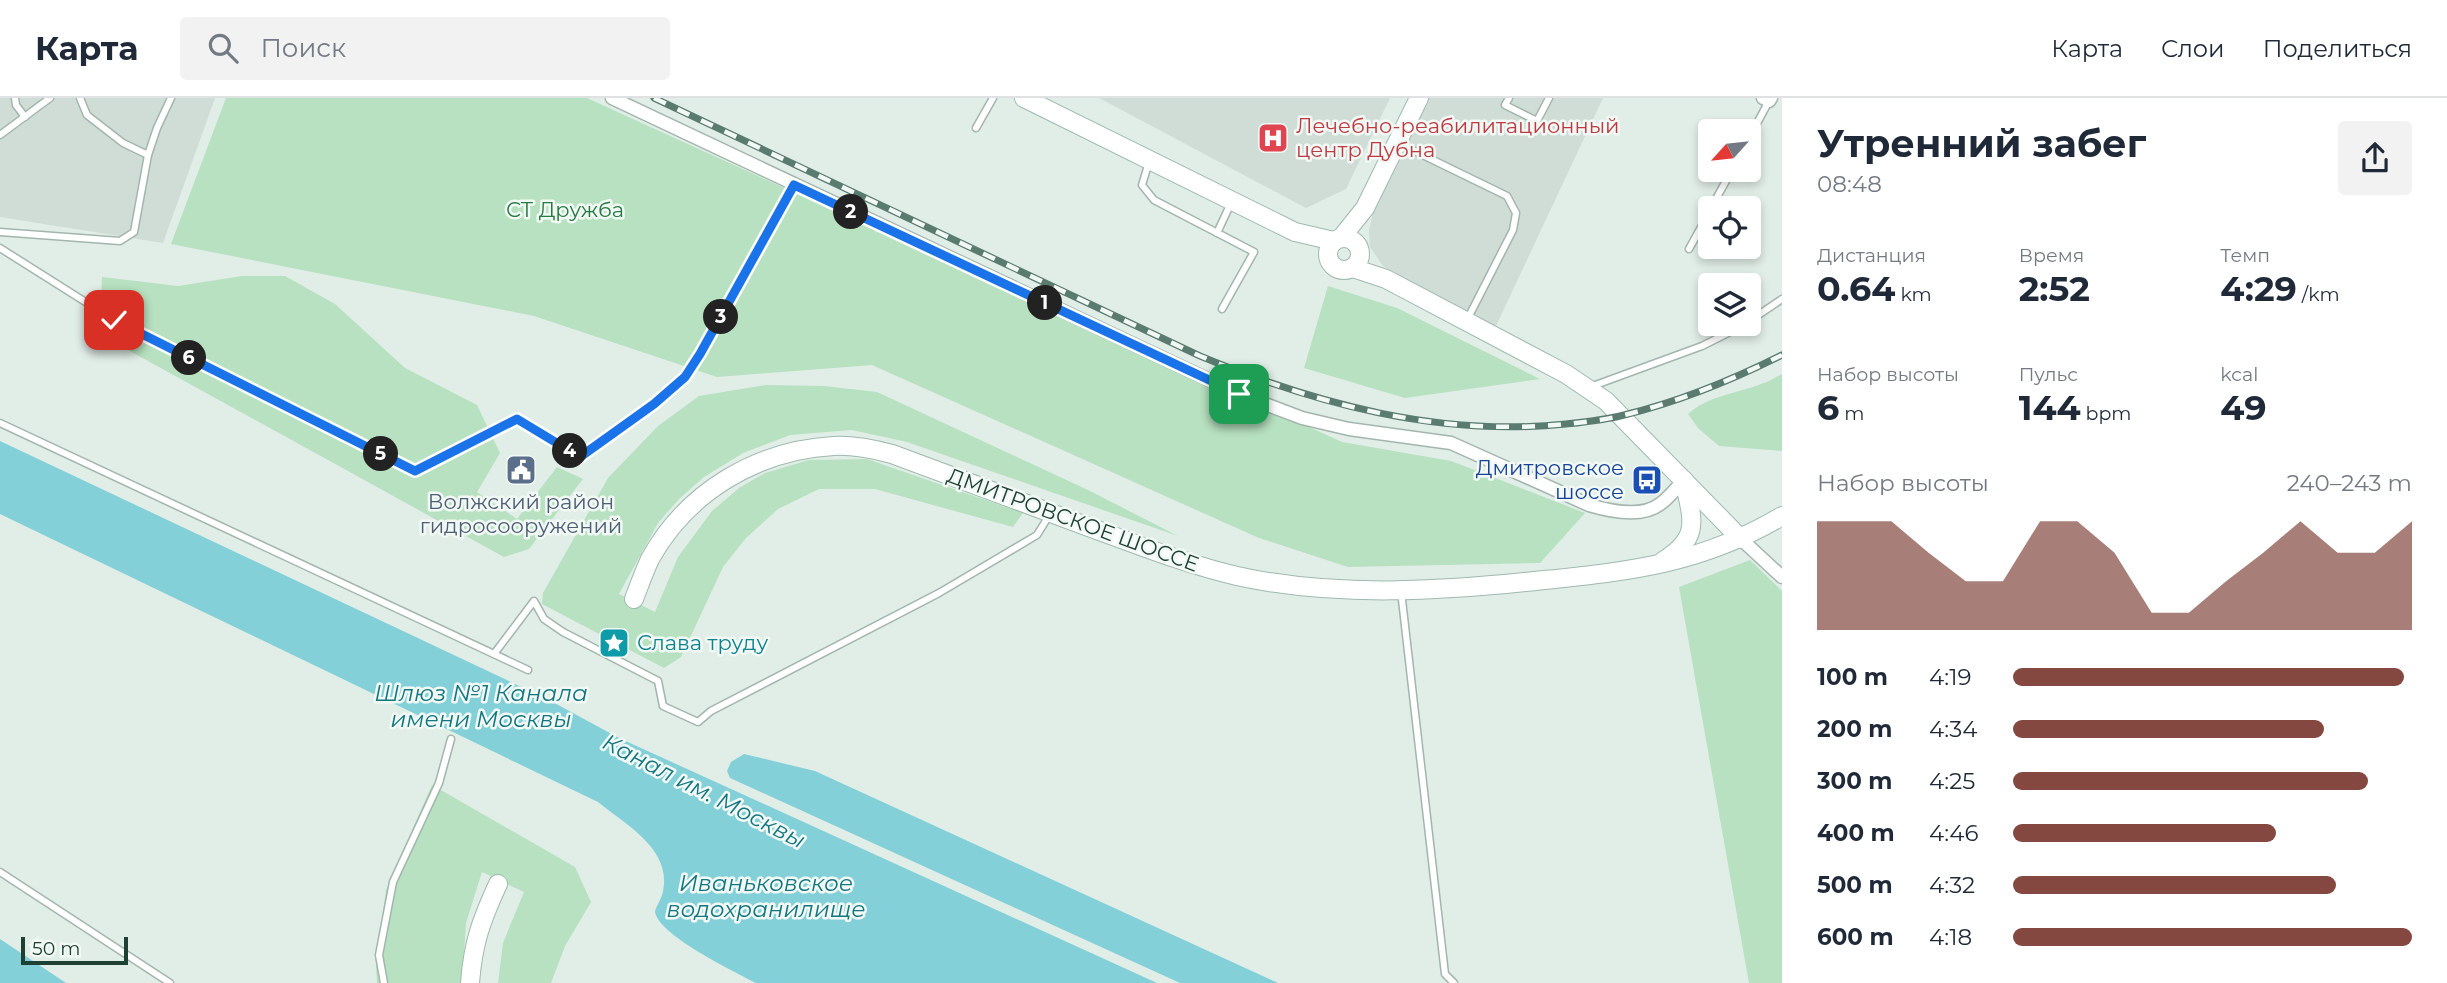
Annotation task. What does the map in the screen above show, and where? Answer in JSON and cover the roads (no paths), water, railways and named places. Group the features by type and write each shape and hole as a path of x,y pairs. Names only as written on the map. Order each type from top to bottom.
{"street":[{"path":"612,98 1239,394 1302,418 1349,429 1451,443 1589,505 1611,512 1630,513 1659,506 1684,480"},
{"path":"1024,98 1295,232 1335,245 1354,241 1358,256 1387,279 1588,388 1623,416 1782,578"},
{"path":"1365,208 1358,256 1339,270 1332,264 1335,245 1365,208 1419,98"},
{"name":"ДМИТРОВСКОЕ ШОССЕ","path":"634,599 650,560 668,532 686,510 706,492 725,478 751,466 808,449 834,446 862,447 892,454 1186,563 1285,584 1337,589 1481,587 1653,567 1690,558 1741,539 1782,516"},
{"path":"1653,567 1685,545 1693,523 1684,480"},
{"path":"470,983 478,929 498,884"}],"lane":[{"path":"15,98 16,105 25,117"},
{"path":"0,135 50,98"},
{"path":"80,98 87,115 123,143 148,155"},
{"path":"0,232 120,241 135,232 148,155 171,98"},
{"path":"976,128 993,98"},
{"path":"1509,98 1506,105 1537,121 1549,98"},
{"path":"1758,119 1768,99"},
{"path":"1398,143 1507,196 1516,213 1513,230 1466,321"},
{"path":"1149,160 1142,185 1154,200 1254,253 1222,309"},
{"path":"0,248 114,320 415,471 517,419 580,457 654,404 685,377 700,354 794,185"},
{"path":"1217,233 1231,202"},
{"path":"1689,249 1698,233"},
{"path":"1761,313 1782,299"},
{"path":"1588,388 1702,346 1722,336"},
{"path":"0,423 528,670"},
{"path":"494,654 534,601 544,619 563,632 658,681 663,706 698,722 711,711 961,580 1037,535 1051,513"},
{"path":"1401,589 1445,974 1454,983"},
{"path":"384,983 379,955 393,882 439,783 451,739"},
{"path":"0,873 170,983"}],"water":[{"name":"Иваньковское водохранилище","path":"0,441 549,700 619,738 1157,983 756,983 682,941 659,920 655,911 662,896 664,876 654,850 633,829 598,802 0,514"},
{"path":"744,754 815,771 1278,983 1180,983 730,778 727,771 731,762"},
{"path":"0,939 66,983 0,983"}],"railway":[{"path":"654,98 1200,356 1288,389 1379,413 1472,426 1519,427 1595,421 1685,397 1782,355"}],"place":[{"name":"Лечебно-реабилитационный центр Дубна","path":"1273,138"},
{"name":"Волжский район гидросооружений","path":"521,470"},
{"name":"Дмитровское шоссе","path":"1647,480"},
{"name":"Слава труду","path":"614,643"}],"park label":[{"name":"СТ Дружба","path":"565,210"}],"water label":[{"name":"Шлюз №1 Канала имени Москвы","path":"481,706"},
{"name":"Канал им. Москвы","path":"704,791"}]}
